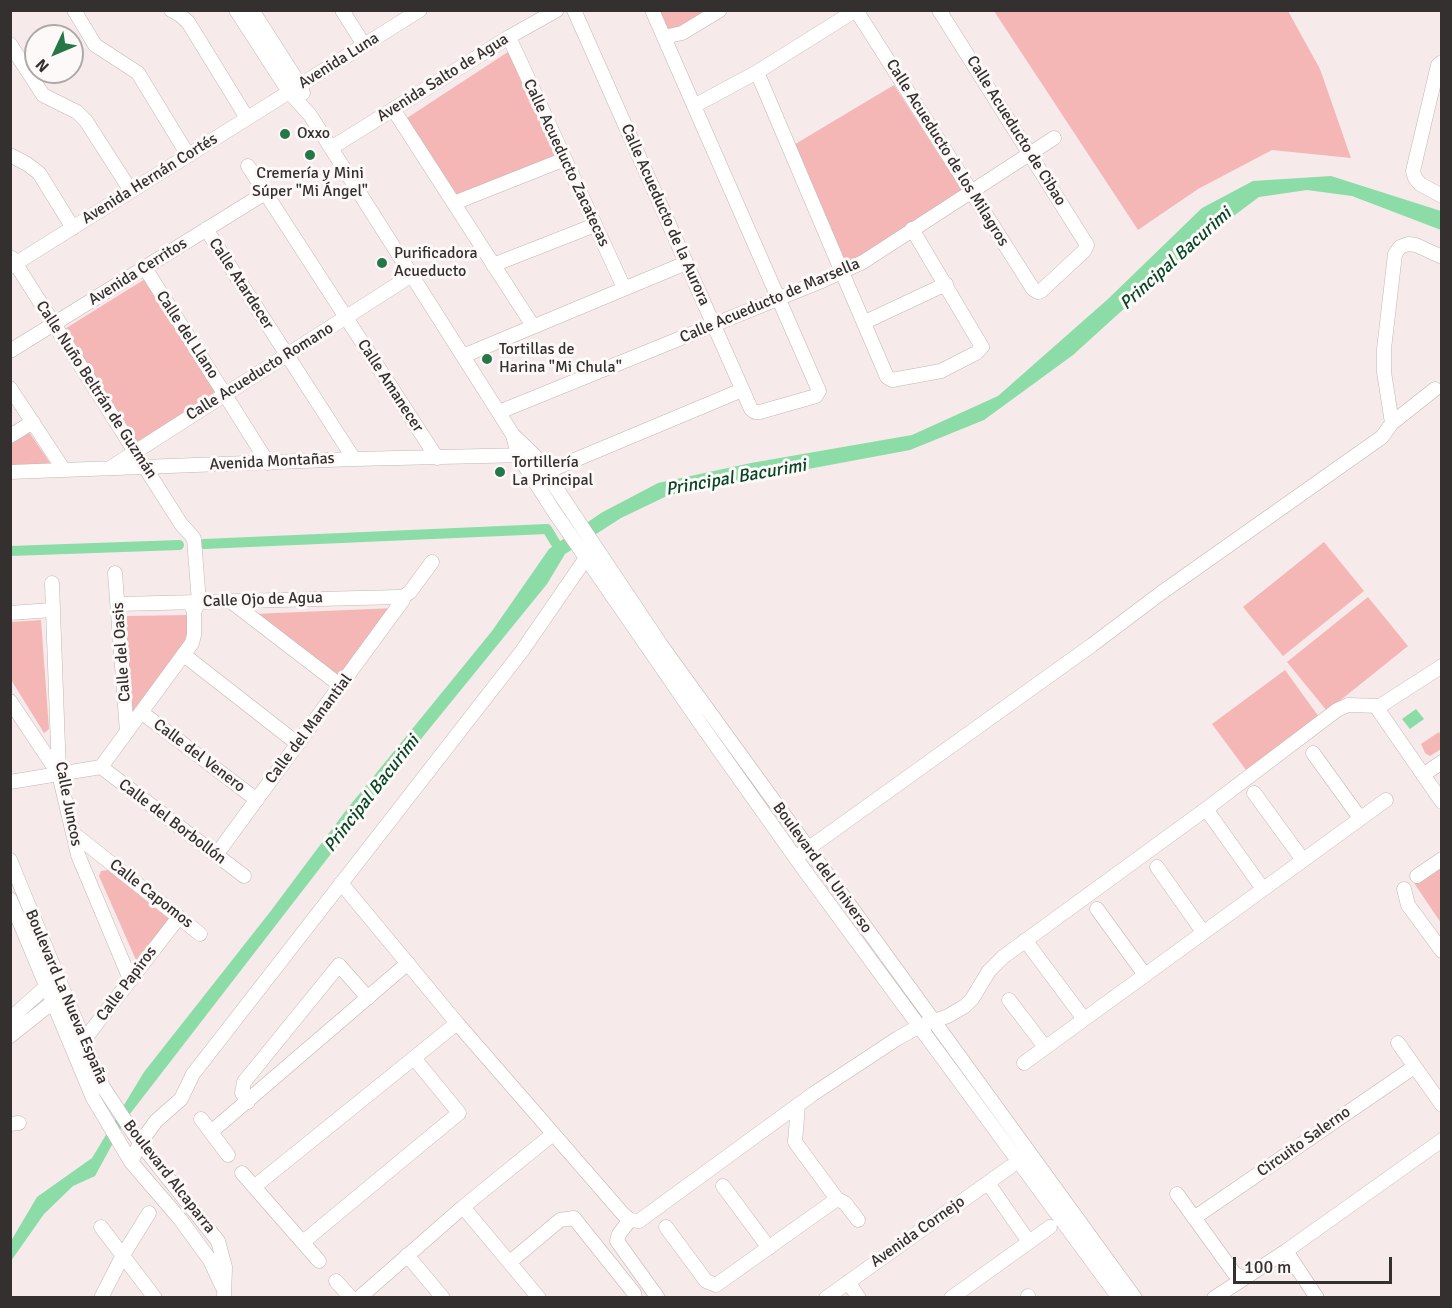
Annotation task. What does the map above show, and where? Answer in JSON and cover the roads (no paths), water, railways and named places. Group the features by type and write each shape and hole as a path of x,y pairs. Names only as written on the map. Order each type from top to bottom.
{"street":[{"path":"74,10 95,45 138,73 188,155"},
{"path":"171,10 188,22 248,118"},
{"name":"Boulevard del Universo","path":"236,10 295,88"},
{"name":"Boulevard del Universo","path":"252,10 310,115 513,435 534,455 661,645 1135,1298"},
{"path":"342,10 364,45"},
{"name":"Avenida Luna","path":"295,88 420,10"},
{"name":"Avenida Salto de Agua","path":"331,148 509,37 557,10"},
{"name":"Calle Acueducto de la Aurora","path":"574,10 750,409 755,412 813,398 819,391 778,299"},
{"path":"652,10 778,299"},
{"path":"664,37 678,34 720,10"},
{"path":"694,106 757,72 856,10"},
{"name":"Calle Acueducto de los Milagros","path":"856,10 1034,289 1041,291"},
{"name":"Calle Acueducto de Cibao","path":"939,10 1086,241 1087,248 1084,252 1041,291"},
{"path":"678,34 679,72"},
{"name":"Calle Acueducto Zacatecas","path":"509,37 624,288"},
{"path":"10,44 43,95 77,112 86,122 130,191"},
{"path":"1442,62 1437,65 1413,171 1420,184 1442,196"},
{"path":"757,72 887,377 895,380 941,370 980,351 982,344 912,229"},
{"name":"Avenida Hernán Cortés","path":"12,262 73,228 295,88"},
{"path":"393,109 533,326"},
{"name":"Calle Acueducto de Marsella","path":"499,412 778,299 863,262 1054,138"},
{"path":"10,155 39,173 73,228"},
{"path":"454,203 565,159"},
{"name":"Calle Amanecer","path":"248,166 437,458"},
{"name":"Avenida Cerritos","path":"10,351 265,193"},
{"path":"493,265 595,225"},
{"name":"Calle Atardecer","path":"206,230 354,459"},
{"path":"1392,423 1384,372 1384,349 1395,254 1400,247 1408,244 1416,245 1442,257"},
{"name":"Calle Nuño Beltrán de Guzmán","path":"12,262 181,524 186,549 194,606 195,635 184,655 101,767"},
{"path":"463,356 687,263"},
{"name":"Calle del Llano","path":"145,268 268,463"},
{"name":"Calle Acueducto Romano","path":"109,469 412,276"},
{"path":"865,322 946,284"},
{"path":"10,388 64,470"},
{"path":"796,858 1161,593 1382,437 1392,423 1435,389"},
{"path":"546,472 742,390"},
{"path":"10,436 33,422"},
{"name":"Boulevard del Universo","path":"513,435 518,455 561,522 796,858 1119,1298"},
{"name":"Avenida Montañas","path":"10,472 354,459 534,455"},
{"path":"553,510 569,507"},
{"path":"128,1157 137,1140 182,1099 193,1074 522,651 582,553"},
{"name":"Calle del Manantial","path":"216,855 432,562"},
{"name":"Calle del Oasis","path":"115,573 127,732"},
{"name":"Calle Juncos","path":"52,583 59,774 78,855 130,979"},
{"path":"229,600 341,686"},
{"name":"Calle Ojo de Agua","path":"119,604 194,606 229,600 402,601"},
{"path":"10,613 52,610"},
{"path":"184,655 298,744"},
{"path":"341,883 553,1134 630,1220 637,1221 645,1218 798,1105 898,1038 965,1006 994,965 1025,940 1206,809 1342,706 1377,708 1442,666"},
{"path":"10,701 59,774"},
{"path":"1377,708 1442,802"},
{"name":"Calle del Venero","path":"141,712 256,800"},
{"path":"1313,753 1360,818"},
{"path":"1423,775 1442,762"},
{"path":"10,782 101,767"},
{"name":"Calle del Borbollón","path":"101,767 244,876"},
{"path":"1254,793 1303,860"},
{"path":"1024,1063 1386,800"},
{"path":"1206,809 1263,889"},
{"name":"Calle Capomos","path":"73,833 200,934"},
{"path":"1417,876 1442,859"},
{"name":"Boulevard La Nueva España","path":"10,860 64,992 93,1098 102,1114"},
{"path":"1157,867 1203,932"},
{"path":"1404,889 1408,904 1442,951"},
{"name":"Boulevard La Nueva España","path":"10,899 45,987 111,1100"},
{"path":"1097,909 1145,975"},
{"name":"Calle Papiros","path":"78,1044 179,917"},
{"path":"1025,940 1084,1019"},
{"path":"211,1132 408,963"},
{"path":"248,1102 242,1093 244,1082 339,965 368,998"},
{"path":"10,1019 57,976"},
{"path":"10,1036 64,992"},
{"path":"1009,1000 1045,1047"},
{"path":"254,1187 457,1023"},
{"path":"1398,1043 1442,1105"},
{"path":"303,1242 459,1113 414,1058"},
{"name":"Circuito Salerno","path":"1194,1218 1414,1066"},
{"name":"Boulevard Alcaparra","path":"111,1100 137,1140 218,1241 225,1267 224,1294"},
{"path":"798,1105 795,1142 837,1199 845,1203 858,1220"},
{"name":"Boulevard Alcaparra","path":"102,1114 128,1157 180,1219 210,1260 224,1294"},
{"path":"201,1119 228,1155"},
{"path":"359,1298 463,1207 553,1134"},
{"path":"1214,1298 1286,1251 1442,1140"},
{"name":"Avenida Cornejo","path":"826,1298 1010,1167"},
{"path":"242,1173 319,1261"},
{"path":"988,1183 1029,1242"},
{"path":"723,1186 769,1248"},
{"path":"1177,1194 1234,1273 1243,1278"},
{"path":"666,1227 702,1277 713,1285 722,1282 837,1199"},
{"path":"463,1207 539,1298"},
{"path":"101,1298 123,1255 149,1213"},
{"path":"510,1262 560,1220 574,1218 634,1293 635,1298"},
{"path":"630,1220 617,1241 658,1298"},
{"path":"101,1227 155,1298"},
{"path":"951,1298 1050,1227"},
{"path":"1286,1251 1317,1298"},
{"path":"407,1255 443,1298"},
{"path":"336,1281 351,1298"},
{"path":"848,1282 859,1298"}],"water":[{"name":"Principal Bacurimi","path":"1331,176 1441,211 1441,230 1352,196 1307,190 1259,197 1192,247 1073,355 984,420 910,450 669,495 621,518 565,554 547,584 395,771 126,1119 95,1176 73,1186 44,1214 11,1261 11,1241 37,1197 92,1158 144,1072 270,912 347,809 492,631 549,549 601,513 658,483 751,463 912,435 998,396 1108,299 1202,208 1253,181"},
{"path":"1416,709 1424,719 1410,729 1402,719"}],"waterway":[{"path":"204,544 547,529 558,547"},
{"path":"10,551 179,545"}],"place":[{"name":"Oxxo","path":"285,134"},
{"name":"Cremería y Mini Súper \"Mi Ángel\"","path":"310,155"},
{"name":"Purificadora Acueducto","path":"382,263"},
{"name":"Tortillas de Harina \"Mi Chula\"","path":"487,359"},
{"name":"Tortillería La Principal","path":"500,472"}]}
